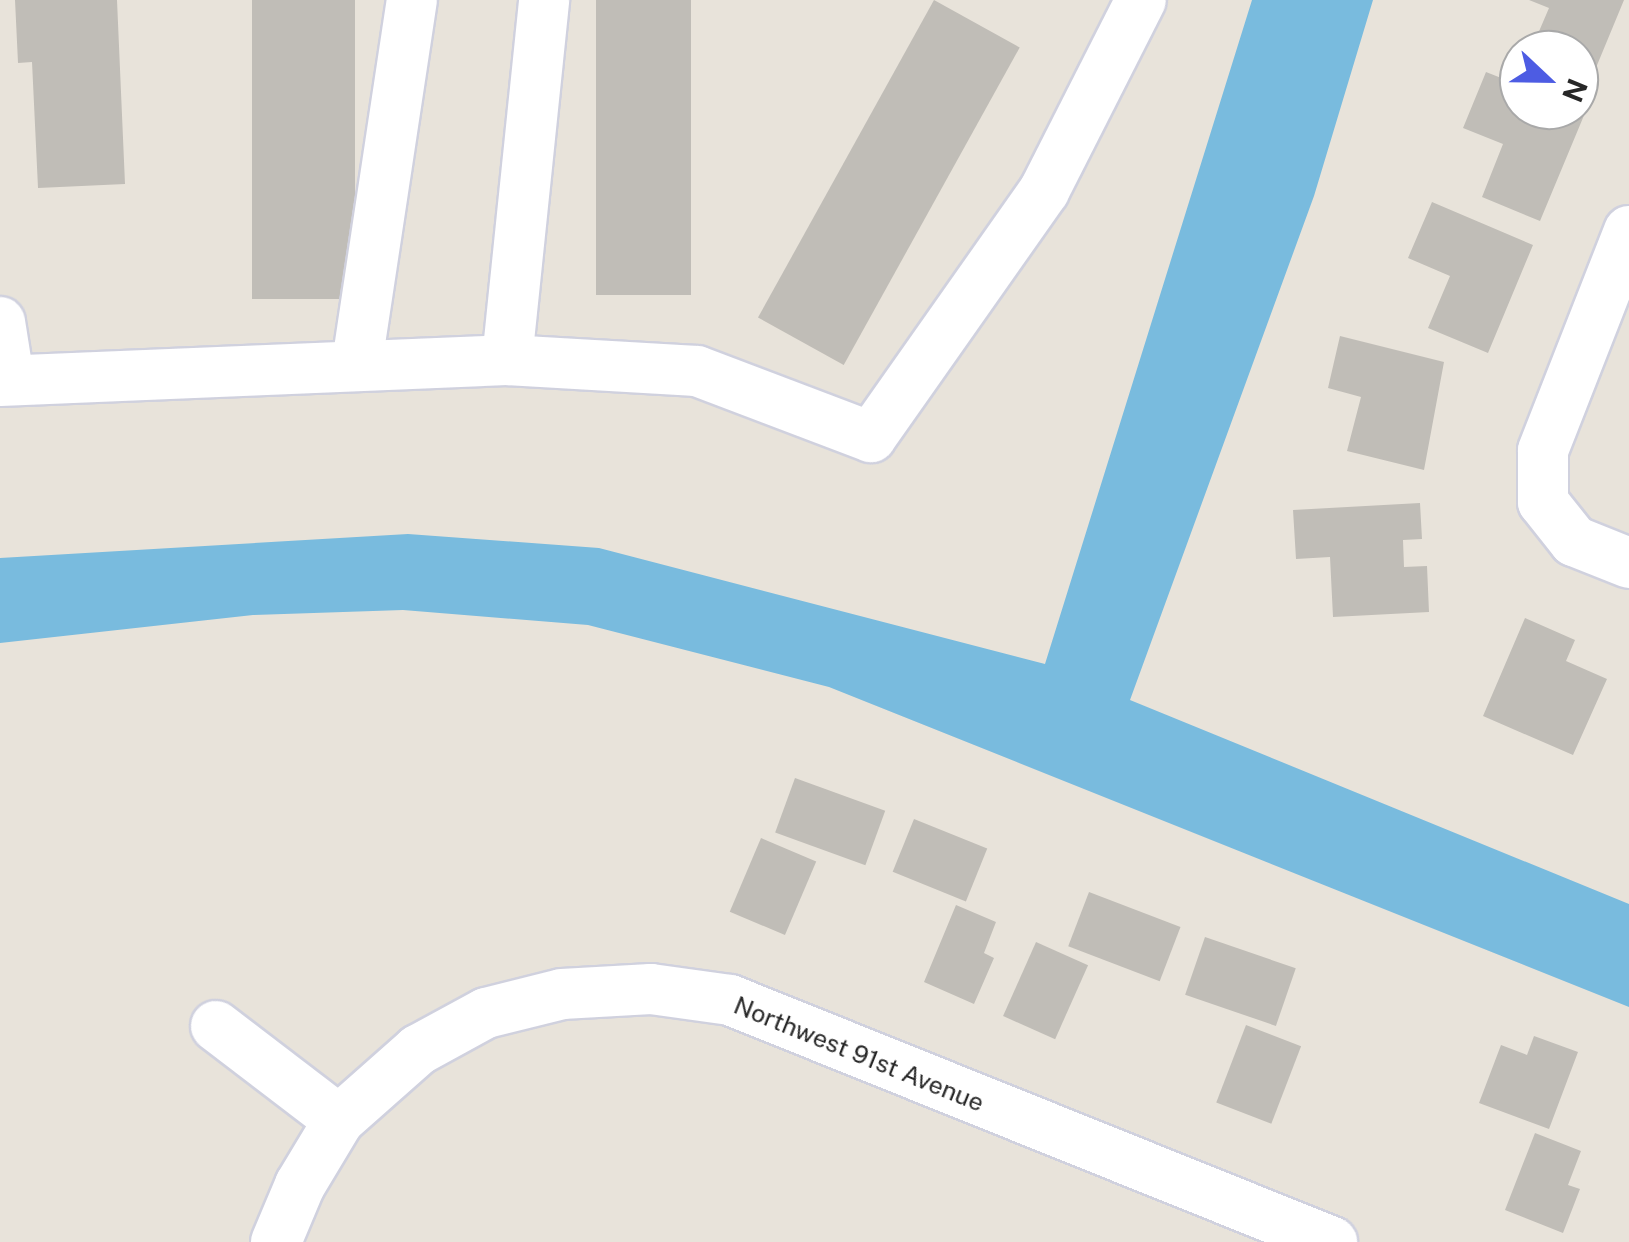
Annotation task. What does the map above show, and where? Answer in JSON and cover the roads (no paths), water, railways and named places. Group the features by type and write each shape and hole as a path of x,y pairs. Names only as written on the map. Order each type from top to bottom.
{"street":[{"path":"356,363 412,0"},
{"path":"507,360 544,0"},
{"path":"0,322 5,380 356,363 507,360 697,371 871,437 1044,191 1140,0"},
{"path":"1629,232 1543,451 1543,502 1574,542 1629,563"},
{"name":"Northwest 91st Avenue","path":"276,1242 300,1185 339,1120 418,1050 486,1013 562,994 651,989 730,1000 1240,1226 1332,1242"},
{"path":"216,1026 339,1120"}],"water":[{"path":"1252,0 1373,0 1314,196 1130,700 1629,904 1629,1007 829,687 588,625 403,610 253,615 0,643 0,558 408,534 599,548 1045,664"}]}
